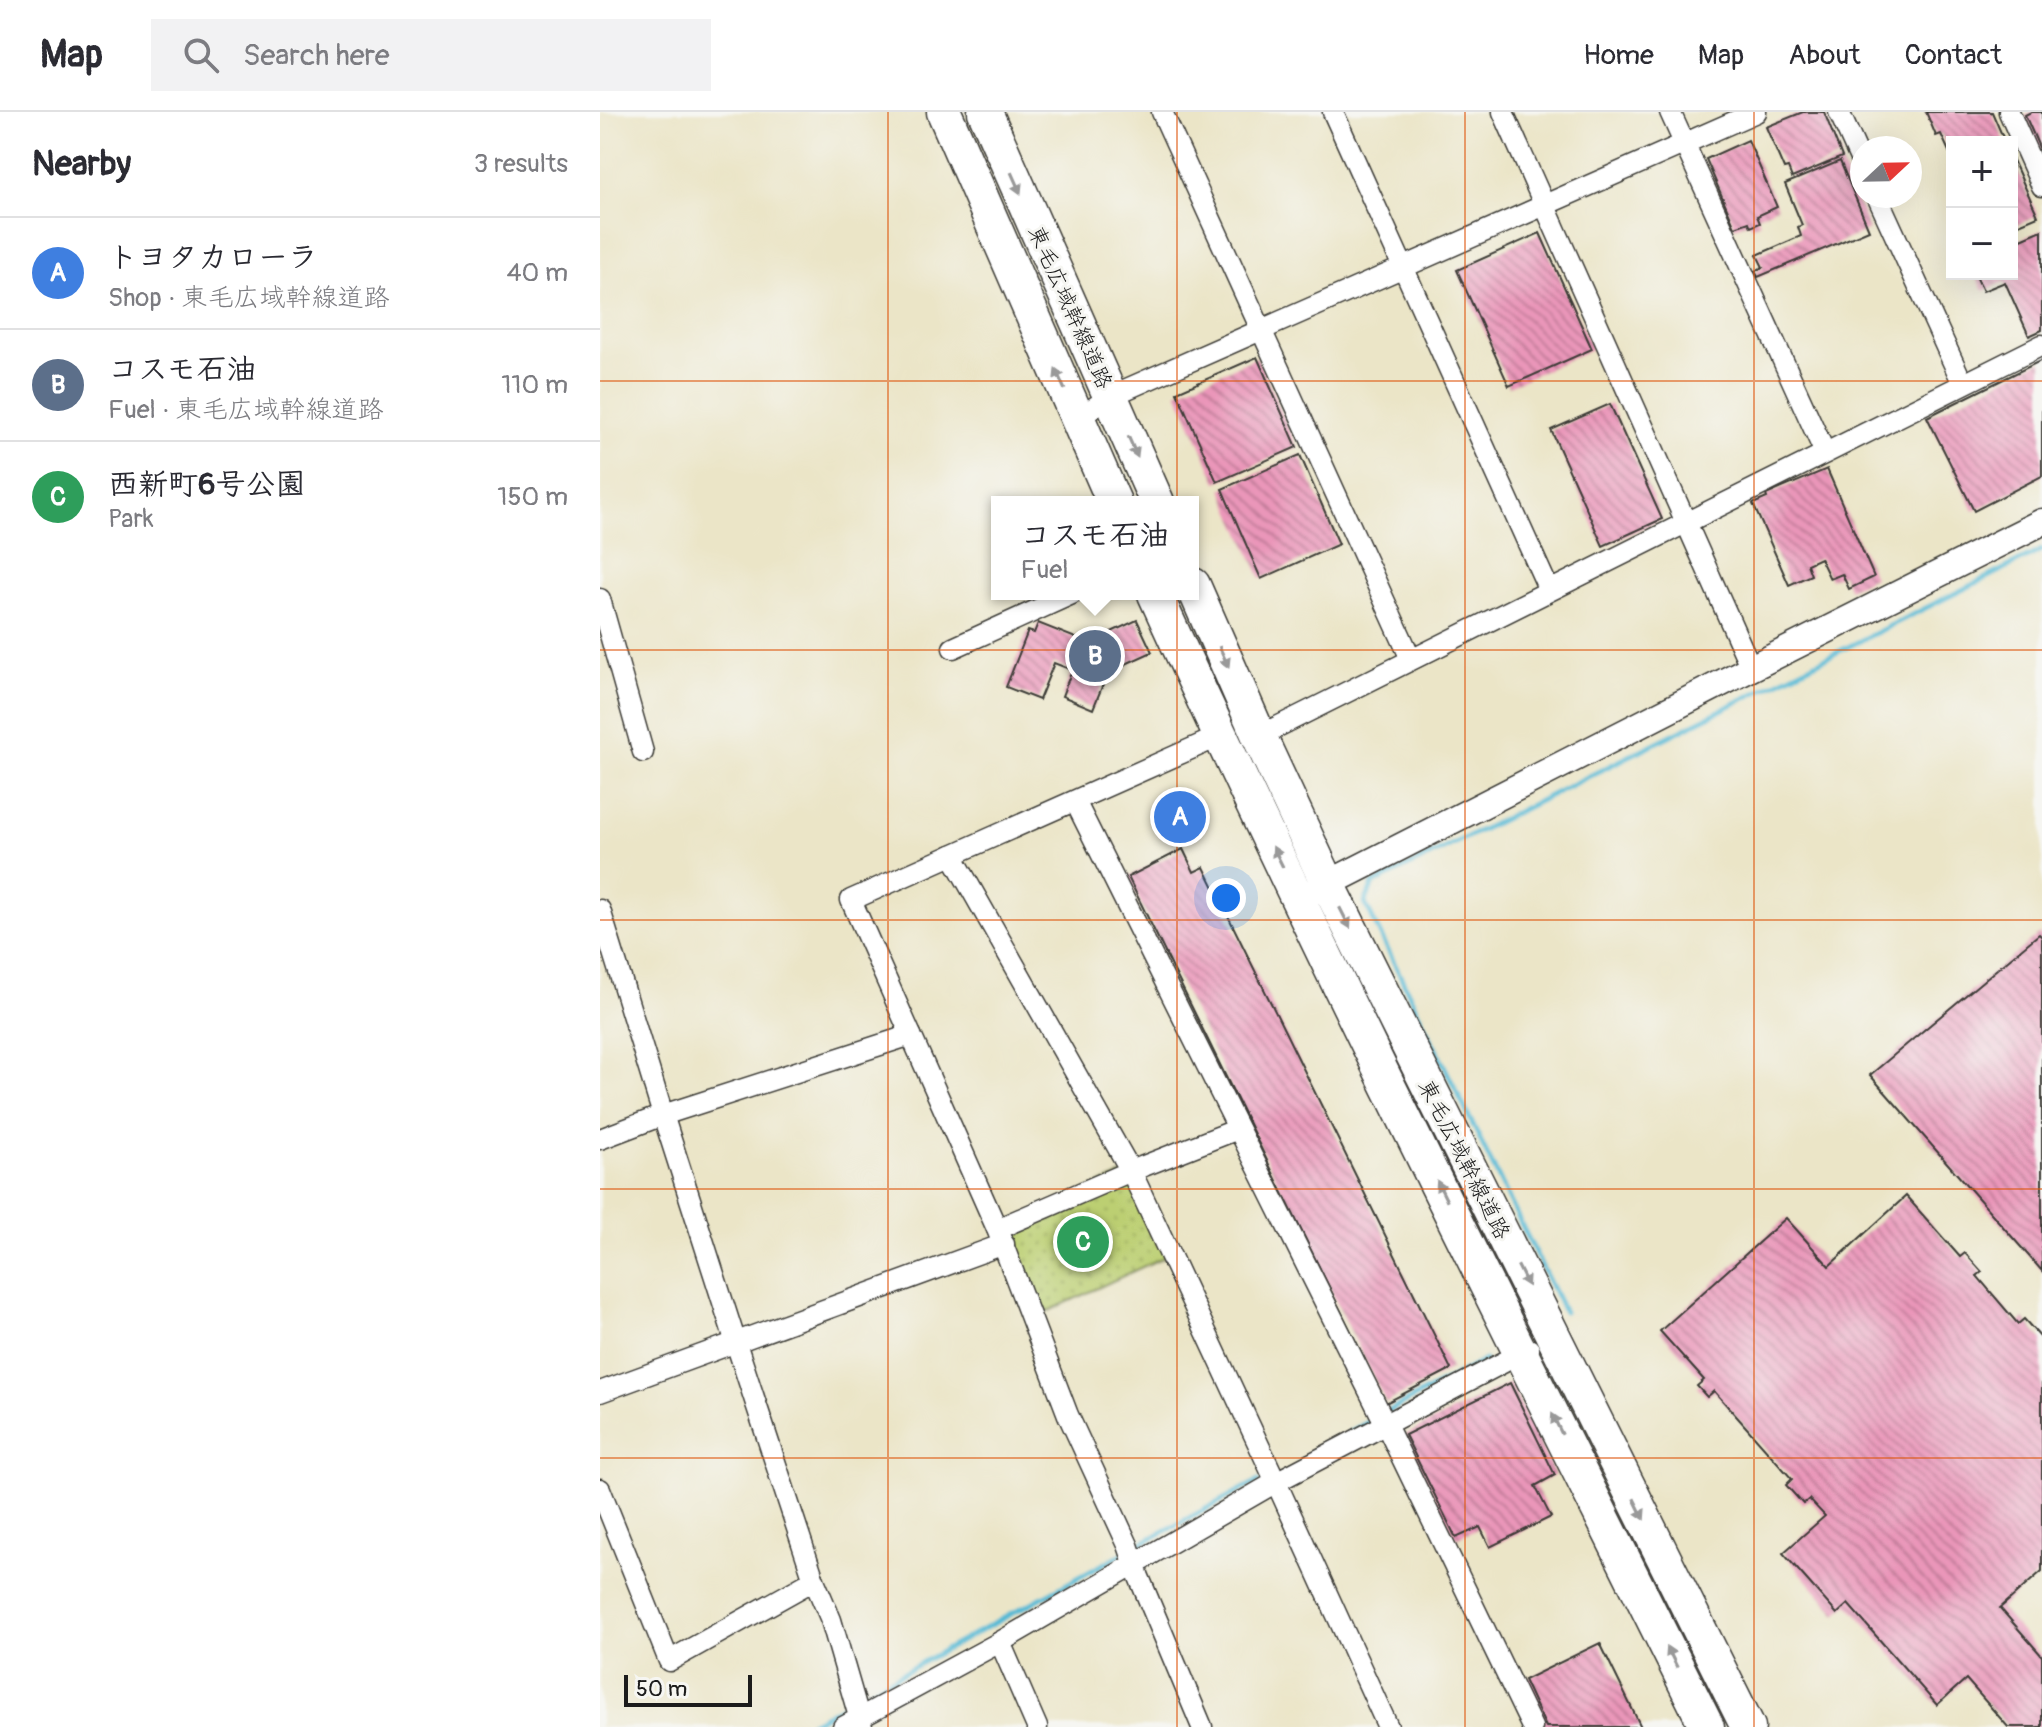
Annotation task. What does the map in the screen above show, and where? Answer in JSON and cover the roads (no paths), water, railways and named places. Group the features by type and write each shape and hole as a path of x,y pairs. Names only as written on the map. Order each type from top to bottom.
{"highway":[{"name":"東毛広域幹線道路","path":"944,112 1111,496"},
{"name":"東毛広域幹線道路","path":"985,112 1154,496"},
{"name":"東毛広域幹線道路","path":"1199,599 1259,736 1313,892 1521,1352 1707,1727"},
{"name":"東毛広域幹線道路","path":"1158,600 1220,736 1313,892 1555,1339 1748,1727"}],"street":[{"path":"1162,112 1411,659"},
{"path":"1333,112 1549,590"},
{"path":"1503,112 1751,668"},
{"path":"1670,112 1825,453"},
{"path":"1077,419 1111,396 1756,112"},
{"path":"1839,112 1850,136"},
{"path":"2009,112 2042,186"},
{"path":"1882,208 1963,384"},
{"path":"1259,736 2042,345"},
{"path":"1313,892 2042,522"},
{"path":"600,599 643,752"},
{"path":"953,648 1059,600"},
{"path":"1202,1727 1128,1545 1068,1415 1000,1237 851,900 1220,736"},
{"path":"1075,801 1386,1425 1532,1727"},
{"path":"952,855 1131,1171 1388,1727"},
{"path":"600,910 736,1343 814,1580 831,1620 854,1724 1276,1482 1521,1352 1555,1339"},
{"path":"600,1139 663,1115 911,1035"},
{"path":"600,1392 736,1343 1000,1237 1131,1171 1238,1129"},
{"path":"600,1489 669,1661 814,1580"},
{"path":"1000,1642 1037,1727"}],"waterway":[{"path":"1564,1312 1365,903 1373,884 2042,550"},
{"path":"1387,1412 1485,1360"},
{"path":"1351,1431 1378,1417"},
{"path":"1133,1548 1258,1481"},
{"path":"858,1697 1124,1553"},
{"path":"803,1727 850,1702"}],"place":[{"name":"コスモ石油","path":"1095,656"},
{"name":"トヨタカローラ","path":"1180,817"},
{"name":"西新町6号公園","path":"1083,1242"}]}
